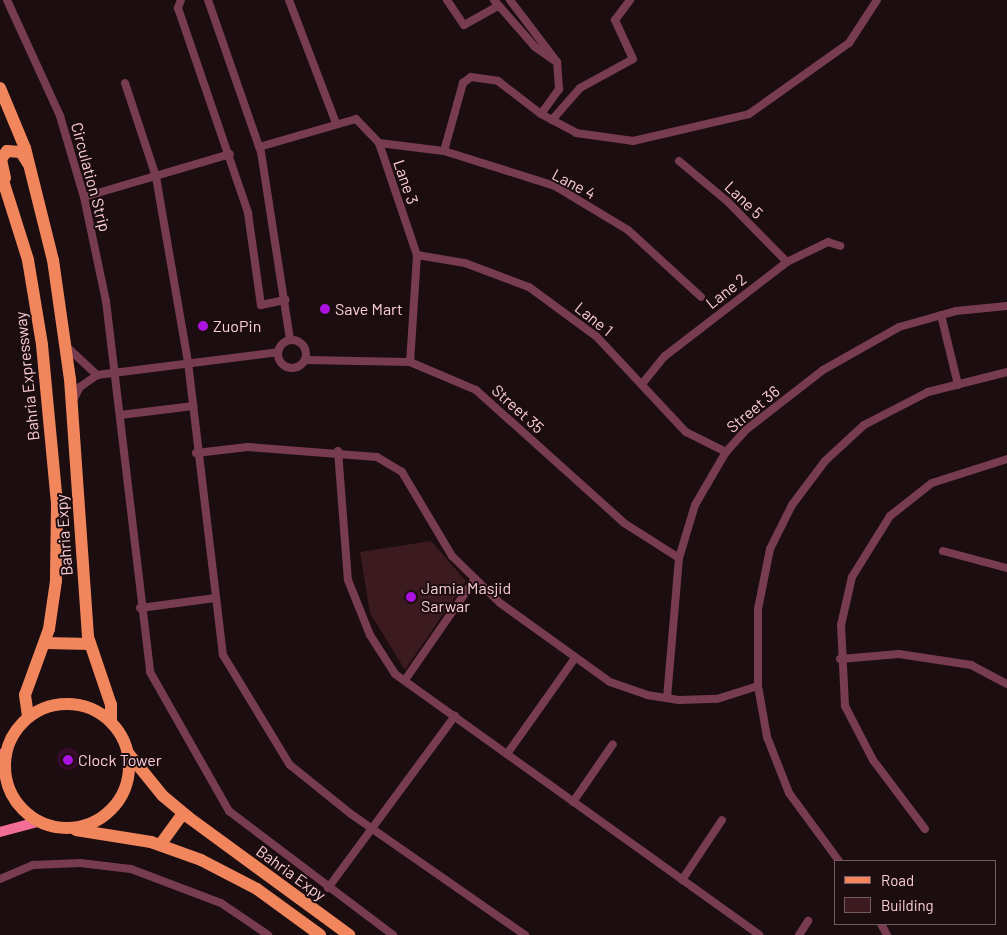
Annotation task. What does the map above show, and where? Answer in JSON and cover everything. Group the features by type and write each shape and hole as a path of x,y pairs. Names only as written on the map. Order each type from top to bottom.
{"main road":[{"path":"0,88 32,172 53,260 65,342"},
{"path":"0,96 0,106"},
{"path":"10,195 2,167 4,153 21,152 32,172"},
{"name":"Bahria Expressway","path":"0,171 10,195 28,260 42,345 57,505 56,582"},
{"name":"Bahria Expy","path":"65,342 90,644 111,705 111,722"},
{"name":"Bahria Expy","path":"28,717 24,695 45,643 56,582"},
{"path":"45,643 90,644"},
{"path":"61,703 88,708 111,722 128,754 127,782 109,813 91,824 70,829 38,822 14,800 7,785 3,753 14,732 28,717 61,703"},
{"name":"Bahria Expy","path":"128,754 183,813 349,935"},
{"path":"160,845 183,813"},
{"name":"Bahria Expy","path":"70,829 160,845 257,889 320,935"}],"street":[{"name":"Circulation Strip","path":"7,0 60,116 84,196 106,301 140,608 150,672 216,792 229,811 328,888 393,935"},
{"path":"181,0 178,8 230,154 248,214 261,305 285,300"},
{"path":"208,0 259,147 290,340"},
{"path":"289,0 336,123"},
{"path":"447,0 464,26 496,3 544,55 557,62"},
{"path":"510,0 557,62 559,89 541,114"},
{"path":"552,120 580,88 633,59 615,20 630,0"},
{"path":"444,152 463,83 471,77 498,81 541,114 576,134 633,141 749,114 849,43 877,0"},
{"path":"125,83 156,177 188,362 196,453 223,655 268,735 290,765 372,829 525,935"},
{"name":"Lane 3","path":"259,147 336,123 356,119 379,143 417,255 410,362"},
{"name":"Lane 4","path":"379,143 444,152 555,186 628,230 701,297"},
{"path":"84,196 156,177 230,154"},
{"name":"Lane 5","path":"679,161 728,202 787,262"},
{"name":"Lane 2","path":"642,384 665,356 787,262 828,242 840,246"},
{"name":"Lane 1","path":"417,255 465,263 529,286 597,337 686,432 726,452"},
{"name":"Street 36","path":"667,698 679,558 695,505 726,452 747,430 823,370 899,327 941,316 1007,306"},
{"path":"941,316 958,385"},
{"path":"71,404 80,387 97,375 114,371 278,352 290,340"},
{"path":"278,352 287,367 296,367 305,360 303,344 290,340"},
{"path":"65,342 77,360 97,375"},
{"name":"Street 35","path":"305,360 410,362 476,390 624,523 679,558"},
{"path":"838,860 789,792 767,737 758,686 758,609 770,549 792,505 825,461 864,426 928,392 1007,372"},
{"path":"120,415 193,406"},
{"path":"196,453 248,447 338,451 376,456 402,472 452,556 475,579 500,603 610,682 667,698 717,699 758,686"},
{"path":"338,451 348,580 370,636 405,680 759,935"},
{"path":"925,829 873,760 845,706 840,659 852,577 890,516 932,483 1007,459"},
{"path":"943,551 1006,567"},
{"path":"405,680 475,579"},
{"path":"140,608 215,598"},
{"path":"840,659 900,654 971,664 1007,684"},
{"path":"508,754 575,658"},
{"path":"328,888 455,716"},
{"path":"573,802 613,744"},
{"path":"682,880 722,820"},
{"path":"0,832 38,822"},
{"path":"0,879 33,864 80,863 132,869 221,903 258,932 268,935"},
{"path":"799,935 808,921"}],"shaded area":[{"path":"64,748 72,748 79,755 79,763 72,770 64,770 57,763 57,755"}],"building":[{"name":"Jamia Masjid Sarwar","path":"431,541 466,581 405,670 370,613 360,552"}],"place":[{"name":"Save Mart","path":"325,309"},
{"name":"ZuoPin","path":"203,326"},
{"name":"Jamia Masjid Sarwar","path":"411,597"},
{"name":"Clock Tower","path":"68,760"}]}
